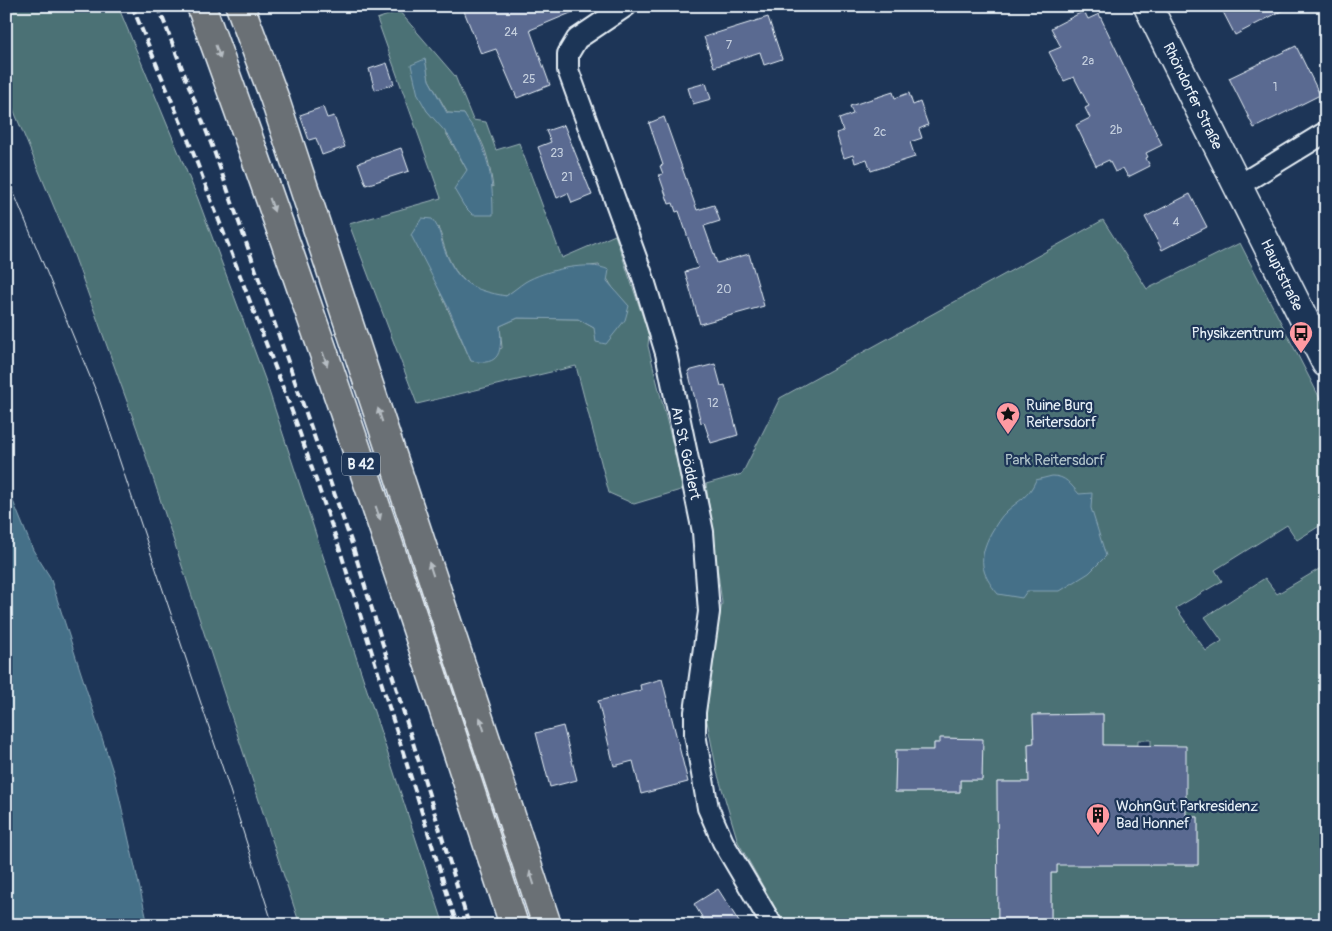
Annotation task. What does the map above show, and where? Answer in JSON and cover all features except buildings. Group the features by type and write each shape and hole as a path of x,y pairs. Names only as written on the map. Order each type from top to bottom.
{"highway":[{"name":"B 42","path":"201,6 241,116 422,642 514,925"},
{"name":"B 42","path":"240,6 274,97 547,925"}],"main road":[{"name":"Rhöndorfer Straße","path":"1148,6 1238,186"},
{"name":"Hauptstraße","path":"1238,186 1326,363"}],"street":[{"name":"An St. Göddert","path":"626,6 577,39 568,54 568,70 643,276 666,354 703,532 709,612 695,712 694,734 708,808 723,842 772,925"},
{"path":"1238,186 1326,132"}],"green space":[{"path":"6,6 118,6 198,199 265,379 444,925 300,925 137,429 74,255 6,92"},
{"path":"399,11 455,76 473,120 486,122 496,150 519,143 562,258 615,235 649,335 648,346 684,489 634,504 609,493 576,366 417,404 349,224 441,198 377,19","holes":["425,60 429,80 448,113 464,114 479,137 487,158 493,187 467,170 442,126 427,111","439,227 448,258 458,274 473,287 483,292 506,296 529,282 550,273 599,265 617,295 629,306 594,328 578,319 518,318 500,326 502,348 471,361 438,287"]},
{"name":"Park Reitersdorf","path":"1103,220 1147,289 1240,243 1326,410 1326,522 1297,540 1287,525 1215,570 1222,581 1176,608 1206,651 1222,641 1205,617 1265,578 1277,594 1326,565 1326,925 1051,925 1051,873 1057,873 1057,856 1080,865 1198,865 1198,817 1186,817 1151,747 1151,740 1138,740 1138,745 1103,745 1103,714 1033,715 1034,743 1028,744 1029,782 997,782 998,925 785,925 738,842 717,772 704,706 722,603 706,484 742,474 780,398","holes":["941,738 982,739 982,780 960,780 960,792 895,792 896,750 934,750 934,743 940,743"]}],"water":[{"path":"425,59 429,80 447,113 464,114 476,131 490,173 493,215 473,215 464,206 454,189 467,170 449,136 427,111 418,95 411,65"},
{"path":"422,218 432,219 435,223 450,262 455,271 468,284 484,291 506,296 525,282 555,270 579,266 600,267 609,270 607,281 629,306 625,320 606,344 596,342 594,328 578,319 518,318 500,326 500,350 494,359 488,362 471,361 449,309 411,235"},
{"path":"1052,476 1064,479 1079,494 1092,493 1091,508 1106,556 1089,573 1060,591 1027,591 1022,598 998,594 987,579 983,565 984,550 991,533 1002,516 1027,495 1036,480"},
{"path":"6,484 33,550 50,577 115,778 148,925 6,925"}],"tram line":[{"path":"6,174 98,396 225,775 273,925"}],"railway":[{"path":"132,6 189,142 296,422 339,547 457,925"},
{"path":"158,6 214,151 352,544 469,925"}],"place":[{"name":"Physikzentrum","path":"1301,354"},
{"name":"Ruine Burg Reitersdorf","path":"1008,435"},
{"name":"WohnGut Parkresidenz Bad Honnef","path":"1098,836"}]}
